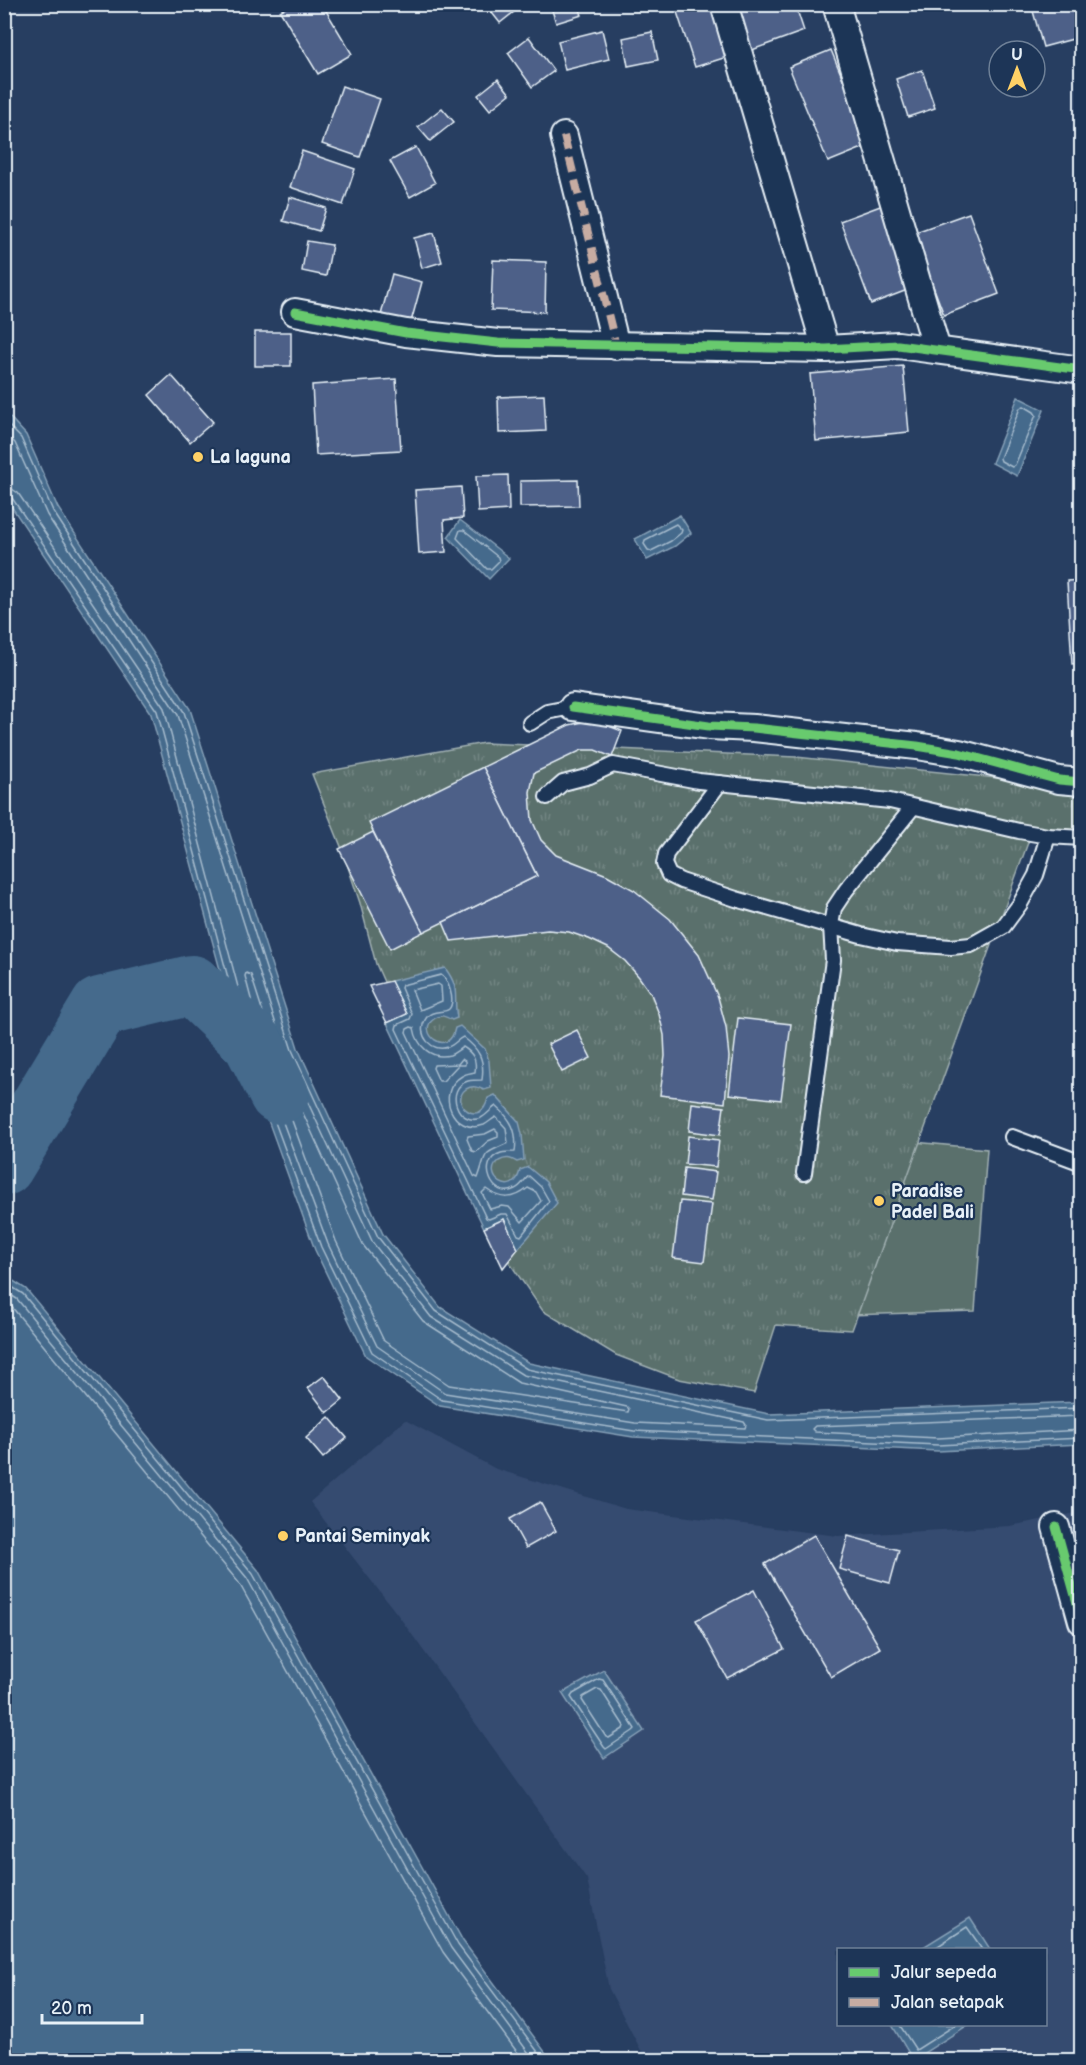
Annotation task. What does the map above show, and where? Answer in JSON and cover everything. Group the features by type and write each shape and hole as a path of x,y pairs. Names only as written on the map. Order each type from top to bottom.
{"street":[{"path":"724,4 826,350"},
{"path":"836,4 937,350"},
{"path":"564,136 616,346"},
{"path":"295,312 406,333 498,343 826,350 898,345 1082,370"},
{"path":"573,707 709,726 917,746 959,753 1059,780 1082,782"},
{"path":"1056,1527 1082,1621"}],"lane":[{"path":"530,723 547,712 573,707"},
{"path":"547,797 563,783 590,776 613,765 720,783 852,796 1048,836 1082,838"},
{"path":"720,783 666,854 664,864 669,875 736,899 897,944 951,947 971,945 1003,927 1020,904 1036,875 1048,836"},
{"path":"804,1173 833,960 831,925 834,908 914,807"},
{"path":"1012,1137 1082,1163"}],"shaded area":[{"path":"405,1420 496,1469 626,1509 838,1536 1010,1526 1081,1512 1081,2060 646,2060 609,1989 587,1879 398,1615 310,1502"}],"green space":[{"path":"484,743 796,757 1081,787 1081,837 1030,837 852,1330 776,1325 754,1393 679,1379 616,1355 543,1311 509,1262 376,964 360,903 342,849 312,774"},
{"name":"Paradise Padel Bali","path":"789,1130 987,1149 975,1311 754,1318"}],"water":[{"path":"1018,397 1044,410 1017,476 992,463"},
{"path":"5,412 26,435 58,508 190,709 298,1048 383,1234 440,1307 529,1363 769,1414 1081,1402 1081,1444 938,1451 633,1437 440,1406 366,1356 315,1250 239,1040 151,714 5,497"},
{"path":"680,515 691,533 675,546 647,560 635,539"},
{"path":"460,520 509,558 489,579 448,537"},
{"path":"445,968 455,987 457,1018 452,1020 441,1016 436,1017 429,1024 428,1030 435,1040 447,1042 452,1037 455,1028 460,1026 485,1049 489,1061 491,1088 466,1089 461,1095 463,1106 473,1113 479,1112 488,1098 495,1095 519,1122 522,1134 524,1160 499,1161 493,1173 500,1182 512,1184 517,1179 520,1170 528,1167 546,1182 557,1203 518,1249 504,1219 484,1228 387,1023 407,1014 391,981"},
{"path":"4,1275 26,1289 258,1570 463,1941 551,2060 5,2060"},
{"path":"604,1670 644,1731 604,1758 562,1693"},
{"path":"970,1918 989,1948 922,1948"},
{"path":"893,2026 966,2026 913,2060"}],"building":[{"path":"292,4 322,4 352,54 318,74 280,11"},
{"path":"485,4 524,4 500,23"},
{"path":"550,4 578,4 582,15 556,23"},
{"path":"689,4 715,4 730,56 695,67 676,9"},
{"path":"736,4 795,4 804,31 752,50"},
{"path":"1031,4 1082,4 1082,70 1073,39 1047,46 1047,39 1041,39"},
{"path":"602,30 609,59 565,70 558,41"},
{"path":"652,32 658,60 628,66 623,38"},
{"path":"529,37 554,71 532,87 508,53"},
{"path":"831,50 870,145 828,162 789,67"},
{"path":"922,70 935,108 908,117 896,79"},
{"path":"498,79 510,94 490,110 478,95"},
{"path":"342,86 380,99 360,157 322,144"},
{"path":"442,108 454,122 430,141 418,127"},
{"path":"416,147 435,183 410,197 390,161"},
{"path":"302,151 355,169 343,205 290,187"},
{"path":"290,197 326,208 319,231 283,221"},
{"path":"883,205 915,287 871,304 840,221"},
{"path":"969,213 999,294 944,315 913,233"},
{"path":"434,233 442,262 422,268 414,238"},
{"path":"307,241 332,245 326,276 302,271"},
{"path":"493,260 546,262 545,312 491,310"},
{"path":"392,274 422,282 411,322 381,315"},
{"path":"255,332 291,332 291,366 255,366"},
{"path":"903,366 909,432 816,441 810,374"},
{"path":"171,375 213,422 190,442 149,395"},
{"path":"396,379 401,450 316,455 312,385"},
{"path":"544,395 546,431 499,433 498,397"},
{"path":"508,475 509,510 478,512 476,476"},
{"path":"578,480 579,506 520,507 520,481"},
{"path":"461,487 463,518 444,520 446,552 419,554 415,490"},
{"path":"1082,580 1082,663 1072,664 1067,581"},
{"path":"583,722 606,725 622,731 612,757 595,750 582,750 534,773 530,792 532,820 541,840 556,855 607,875 634,890 670,919 699,955 718,997 726,1027 729,1057 725,1103 660,1095 665,1056 664,1035 659,1014 651,994 639,977 625,961 608,948 569,932 548,930 451,941 443,922 537,876 483,767 569,725"},
{"path":"483,767 537,876 423,932 369,823"},
{"path":"373,832 423,932 390,949 339,849"},
{"path":"391,981 407,1014 387,1023 369,986"},
{"path":"738,1018 791,1024 781,1100 729,1094"},
{"path":"577,1030 591,1058 562,1072 548,1044"},
{"path":"692,1103 724,1107 720,1135 689,1131"},
{"path":"688,1136 719,1140 716,1167 685,1164"},
{"path":"684,1168 716,1172 712,1200 681,1196"},
{"path":"680,1201 712,1204 704,1262 673,1258"},
{"path":"504,1219 518,1249 503,1268 484,1228"},
{"path":"324,1376 343,1400 327,1413 308,1388"},
{"path":"329,1417 347,1438 323,1458 306,1438"},
{"path":"540,1502 556,1531 526,1548 510,1519"},
{"path":"814,1535 880,1648 831,1677 765,1564"},
{"path":"848,1536 899,1550 890,1583 839,1569"},
{"path":"754,1590 784,1649 727,1678 696,1620"}],"waterway":[{"path":"4,1166 100,1007 192,985 253,1043 279,1094"}],"marked path":[{"path":"564,136 616,346"}],"cycle path":[{"path":"295,312 406,333 498,343 826,349 898,345 1082,370"},
{"path":"573,707 709,726 754,728 917,746 959,753 1059,780 1082,782"},
{"path":"1056,1527 1082,1621"}],"place":[{"name":"La laguna","path":"198,457"},
{"name":"Paradise Padel Bali","path":"879,1201"},
{"name":"Pantai Seminyak","path":"283,1536"}]}
